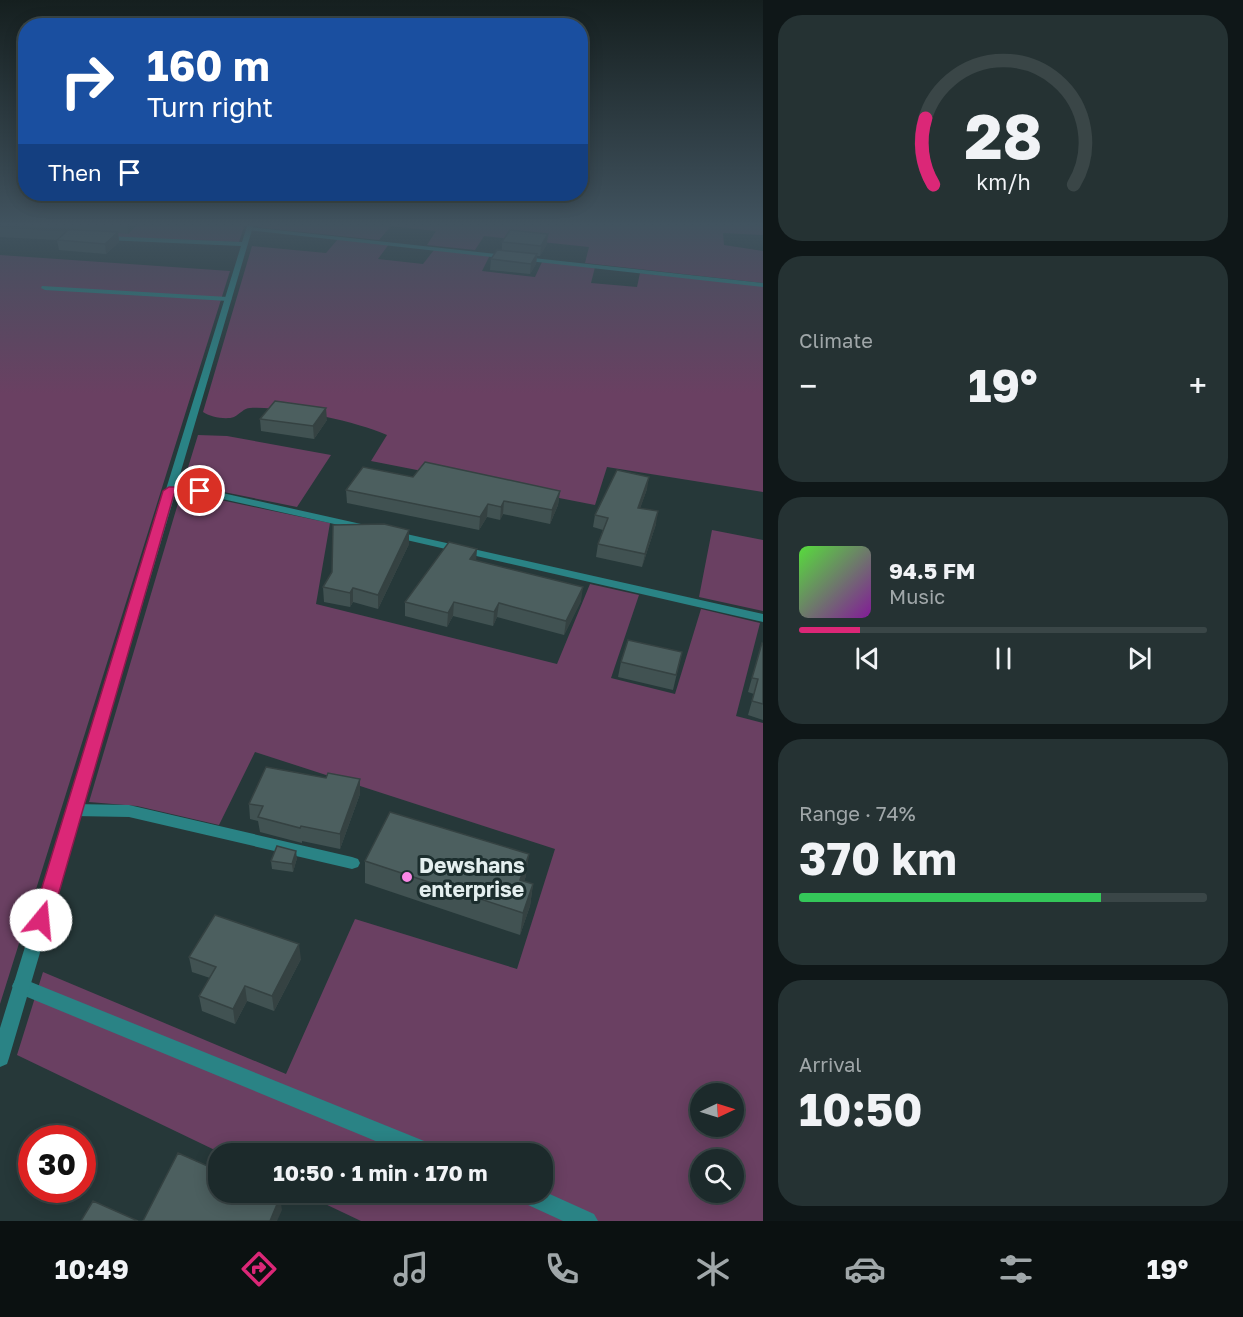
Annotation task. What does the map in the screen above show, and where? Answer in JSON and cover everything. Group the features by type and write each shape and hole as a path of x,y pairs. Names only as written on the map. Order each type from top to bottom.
{"street":[{"path":"0,1058 234,280"},
{"path":"719,280 763,285"},
{"path":"45,288 228,299"},
{"path":"169,491 212,493 763,618"},
{"path":"74,810 129,811 352,863"},
{"path":"21,986 405,1143"},
{"path":"547,1203 587,1221"}],"shaded area":[{"path":"0,280 227,280 0,1004"},
{"path":"242,280 592,280 591,283 637,287 639,280 706,280 763,286 763,492 607,467 595,505 371,461 387,435 339,420 265,408 248,408 234,417 227,418 214,417 203,412"},
{"path":"736,280 763,280 763,283"},
{"path":"198,435 227,436 331,455 297,507 204,488 182,487"},
{"path":"192,494 330,523 316,604 557,664 590,584 639,595 611,678 675,694 701,609 760,623 736,716 763,723 763,1221 361,1221 323,1203 553,1203 553,1143 208,1143 208,1147 17,1055 43,972 286,1074 355,919 517,969 555,849 255,752 219,825 137,806 89,802 179,500"},
{"path":"712,530 763,540 763,611 699,597"}],"building":[{"path":"275,401 326,408 313,426 260,419"},
{"path":"425,462 560,491 552,510 504,501 501,507 488,504 480,517 346,490 363,467 413,477"},
{"path":"617,470 649,477 638,508 658,511 645,554 598,544 608,518 595,515"},
{"path":"384,524 409,530 378,595 353,588 350,593 323,587 332,572 333,525"},
{"path":"449,542 477,549 470,559 583,587 566,621 499,603 494,612 454,602 448,613 405,602"},
{"path":"628,640 682,652 676,675 621,662"},
{"path":"762,643 763,704 752,701 758,679 752,678"},
{"path":"266,767 326,778 328,773 360,779 340,834 301,826 300,828 258,817 263,806 249,804"},
{"path":"390,812 529,854 520,880 533,884 523,913 365,861"},
{"path":"277,846 296,851 292,864 271,861"},
{"path":"215,915 299,944 272,996 245,986 233,1009 199,996 216,967 189,957"},
{"path":"178,1153 208,1166 208,1203 278,1203 270,1221 143,1221"},
{"path":"96,1202 138,1221 81,1221 92,1203"}],"place":[{"name":"Dewshans enterprise","path":"407,877"}],"route":[{"path":"41,920 169,491 200,491"}]}
